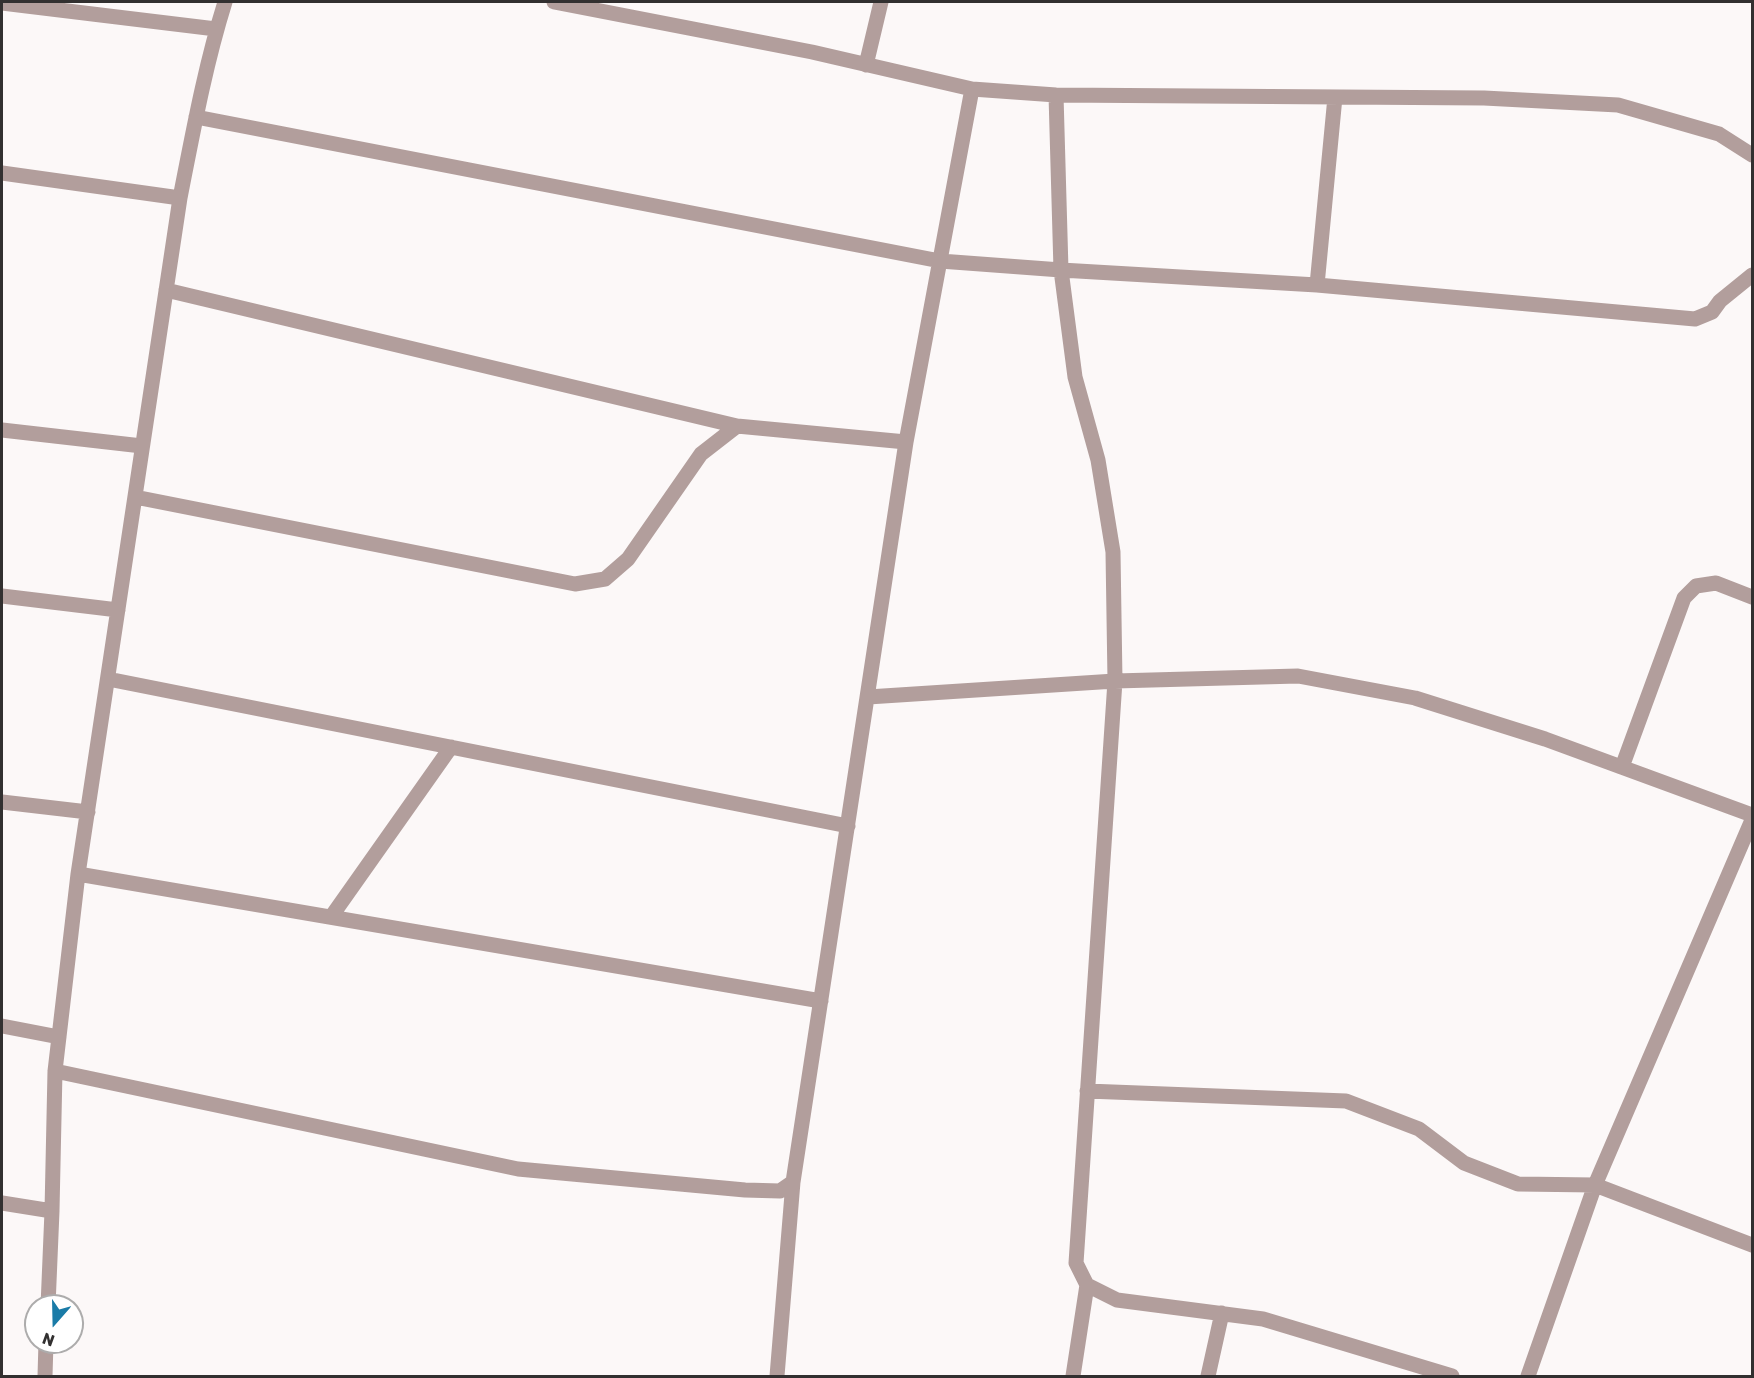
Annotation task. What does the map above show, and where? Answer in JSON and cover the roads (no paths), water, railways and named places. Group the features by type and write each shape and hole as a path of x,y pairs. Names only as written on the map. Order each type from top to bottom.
{"street":[{"path":"49,1294 55,1071 78,874 180,198 216,29 225,2"},
{"path":"554,2 812,52 972,89 1056,95 1484,98 1618,105 1719,134 1752,155"},
{"path":"866,65 881,2"},
{"path":"2,3 64,6 216,29"},
{"path":"777,1377 793,1182 820,1001 906,442 972,89"},
{"path":"1056,95 1060,270 1075,377 1098,460 1113,552 1115,681 1076,1263 1087,1285 1073,1377"},
{"path":"1317,285 1335,97"},
{"path":"196,117 940,261 1317,285 1695,319 1712,312 1720,301 1752,275"},
{"path":"2,173 180,198"},
{"path":"166,290 737,426 906,442"},
{"path":"135,497 574,584 605,579 628,559 701,454 737,426"},
{"path":"2,430 142,447"},
{"path":"1622,767 1684,598 1696,586 1716,583 1752,597"},
{"path":"2,596 118,610"},
{"path":"868,697 1115,681 1298,676 1415,698 1545,739 1752,815"},
{"path":"108,680 848,826"},
{"path":"330,917 451,747"},
{"path":"2,802 88,812"},
{"path":"1528,1377 1595,1185 1752,820"},
{"path":"78,874 820,1001"},
{"path":"2,1026 59,1037"},
{"path":"55,1071 518,1169 745,1190 780,1191 793,1182"},
{"path":"1088,1091 1346,1101 1419,1129 1464,1163 1518,1184 1595,1185 1752,1245"},
{"path":"2,1203 52,1211"},
{"path":"1087,1285 1117,1300 1263,1318 1452,1377"},
{"path":"1208,1377 1222,1313"},
{"path":"45,1377 46,1354"}]}
